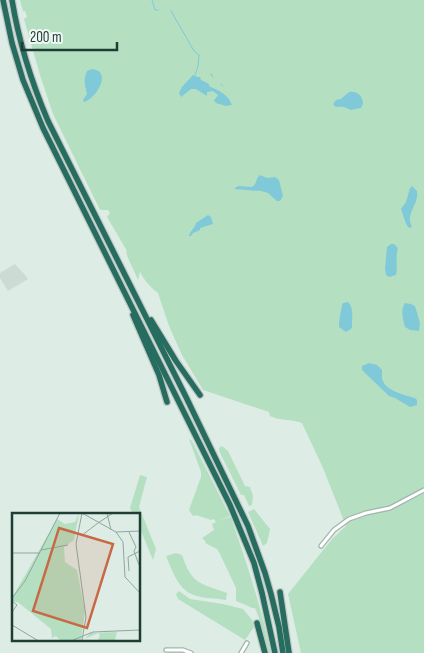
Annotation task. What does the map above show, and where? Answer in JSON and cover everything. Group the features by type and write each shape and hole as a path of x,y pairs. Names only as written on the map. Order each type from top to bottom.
{"highway":[{"path":"3,0 12,43 23,80 43,128 230,505 254,563 275,653"},
{"path":"12,0 24,59 48,121 186,397 248,526 271,594 283,653"},
{"path":"124,291 159,375 167,402"},
{"path":"133,291 176,361 200,395"},
{"path":"280,592 289,653"},
{"path":"257,623 265,653"}],"street":[{"path":"321,546 334,530 348,519 390,508 424,490"},
{"path":"241,653 247,643"},
{"path":"166,650 183,650 191,653"}],"shaded area":[{"path":"15,264 28,279 8,291 0,278 0,273"}],"green space":[{"path":"20,0 424,0 424,653 301,653 288,594 332,539 346,526 323,468 302,423 274,418 270,416 269,412 203,390 182,355 169,326 158,293 148,284 140,272 138,280 128,258 127,251 107,217 110,213 108,210 100,210 53,114 24,19 27,17"},
{"path":"189,439 192,441 230,516 219,521 231,518 253,585 271,653 267,653 255,608 236,601 236,588 220,554 217,549 205,543 202,538 214,530 212,524 216,522 214,519 193,516 189,510 201,477 201,472"},
{"path":"222,446 228,451 245,486 250,487 253,496 252,505 249,506 244,495 241,495 220,453 219,448"},
{"path":"140,475 147,477 139,507 156,549 153,560 140,528 140,513 132,513 130,508"},
{"path":"254,509 270,529 267,543 263,546 248,512"},
{"path":"176,553 182,555 189,572 198,582 227,593 226,600 199,597 185,590 177,579 166,556"},
{"path":"179,591 190,599 243,609 252,620 254,627 245,640 178,599 176,594"}],"water":[{"path":"92,69 98,71 102,80 93,96 84,102 83,100 87,94 85,77 87,71"},
{"path":"193,75 200,77 209,86 223,93 232,105 226,106 216,103 214,100 218,95 213,91 207,92 207,96 196,89 191,89 181,97 179,93 182,87"},
{"path":"349,92 355,92 361,96 363,104 361,108 351,110 334,106 333,104 336,100 341,99"},
{"path":"260,175 267,178 275,177 279,180 283,196 280,201 261,191 234,189 238,186 253,186"},
{"path":"412,186 417,191 417,196 410,217 412,227 409,228 401,209"},
{"path":"208,215 211,217 213,224 200,228 200,230 189,236 196,223"},
{"path":"391,244 398,248 397,268 396,275 389,277 386,275 385,269 387,247"},
{"path":"348,302 352,310 352,327 346,332 339,327 339,322 342,305"},
{"path":"405,303 415,306 420,323 419,331 410,330 405,327 402,312"},
{"path":"369,363 377,365 382,370 382,378 387,386 396,392 415,398 417,405 410,407 389,396 362,370 362,366"}],"waterway":[{"path":"152,0 155,10 158,10"},
{"path":"171,11 194,51 199,55 195,75"}]}
